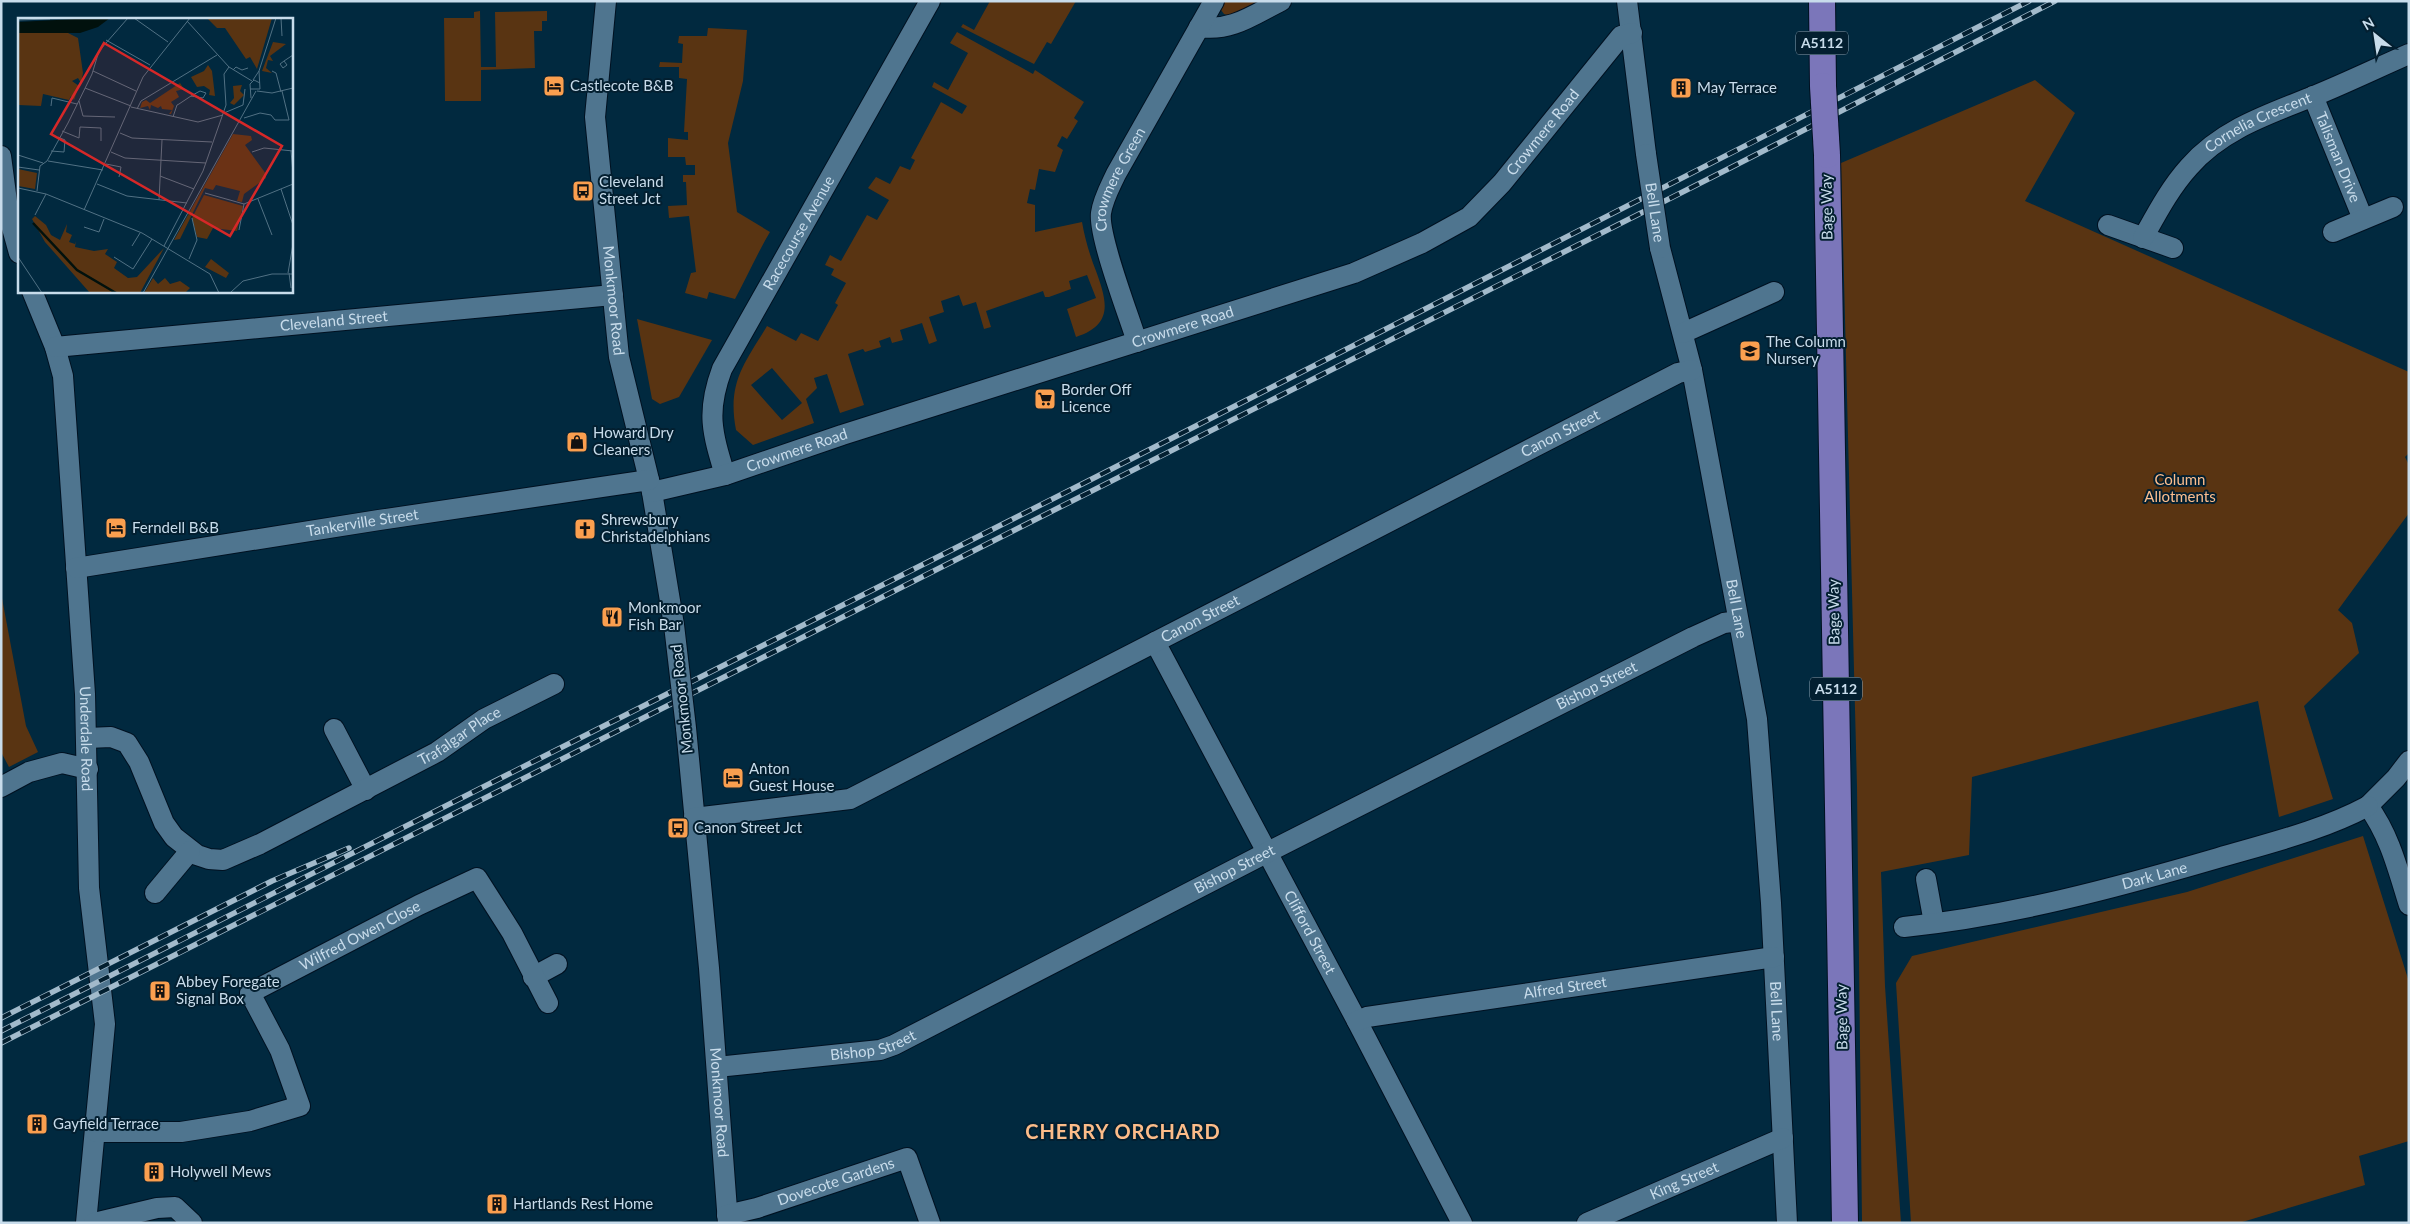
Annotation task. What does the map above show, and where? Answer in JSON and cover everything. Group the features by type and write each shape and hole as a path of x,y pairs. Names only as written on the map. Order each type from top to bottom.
{"main road":[{"name":"Bage Way","path":"1822,1 1846,1223"}],"street":[{"name":"Monkmoor Road","path":"606,1 595,117 619,357 650,486 674,625 686,728 728,1219"},
{"name":"Racecourse Avenue","path":"725,475 717,450 712,422 713,394 722,368 930,1"},
{"name":"Crowmere Green","path":"1137,342 1104,235 1101,215 1106,195 1116,174 1214,1"},
{"path":"1199,27 1215,29 1232,26 1281,1"},
{"name":"Bell Lane","path":"1628,2 1646,154 1660,248 1692,370 1757,719 1764,795 1774,957 1788,1223"},
{"name":"Crowmere Road","path":"650,486 725,475 842,435 1354,273 1422,243 1469,217 1502,183 1621,36 1632,33"},
{"name":"Cornelia Crescent","path":"2143,238 2167,195 2189,166 2214,143 2242,125 2409,54"},
{"name":"Talisman Drive","path":"2314,96 2363,219"},
{"path":"1,156 10,217 18,249"},
{"path":"2333,232 2392,207"},
{"path":"2108,225 2173,248"},
{"name":"Underdale Road","path":"32,292 55,347 63,376 87,738 89,888 105,1024 86,1223"},
{"path":"1683,333 1774,292"},
{"name":"Cleveland Street","path":"55,347 613,295"},
{"name":"Canon Street","path":"694,818 850,799 1669,378 1692,370"},
{"name":"Tankerville Street","path":"76,568 379,520 650,486"},
{"name":"Bishop Street","path":"716,1067 880,1050 894,1045 1266,853 1693,637 1724,623 1738,621"},
{"name":"Clifford Street","path":"1155,642 1266,853 1358,1021 1462,1223"},
{"name":"Trafalgar Place","path":"87,738 111,737 127,743 139,762 164,823 174,837 190,851 209,859 230,859 437,752 484,719 554,684"},
{"path":"334,729 366,790"},
{"name":"Dark Lane","path":"1904,927 2027,909 2190,866 2330,825 2368,806 2396,778 2409,761"},
{"path":"1,787 29,772 62,763 88,769"},
{"path":"2368,806 2380,822 2391,847 2409,905"},
{"path":"155,893 190,851"},
{"name":"Wilfred Owen Close","path":"96,1132 181,1132 250,1121 300,1106 280,1050 250,993 419,905 477,878 512,934 548,1003"},
{"path":"1926,878 1934,923"},
{"name":"Alfred Street","path":"1358,1021 1366,1017 1774,957"},
{"path":"533,977 557,964"},
{"name":"King Street","path":"1587,1223 1783,1138"},
{"name":"Dovecote Gardens","path":"728,1219 907,1158 930,1223"},
{"path":"94,1223 157,1208 175,1207 192,1223"}],"green space":[{"path":"990,1 1076,1 1051,44 1047,42 1034,64 961,27 963,24 974,30"},
{"path":"1223,1 1259,1 1231,16 1224,14 1221,10"},
{"path":"480,11 481,67 496,67 495,12 547,11 547,21 542,21 542,31 534,31 535,68 481,70 481,101 445,101 444,18 474,18 474,12"},
{"path":"708,28 747,30 743,81 728,143 737,212 770,232 735,299 709,292 707,299 685,293 691,273 696,272 689,216 669,218 668,206 687,205 686,182 683,182 683,175 695,175 695,165 686,165 685,157 668,157 668,138 688,140 688,132 684,132 687,79 679,78 679,67 659,67 660,62 682,63 683,44 678,43 679,36 707,36"},
{"path":"957,32 1033,74 1035,70 1084,102 1074,118 1078,121 1067,139 1062,136 1057,146 1063,150 1055,172 1039,169 1035,190 1030,189 1027,203 1035,205 1035,232 1082,222 1103,292 1105,302 1102,319 1097,326 1076,337 1067,309 1096,298 1087,275 1069,281 1071,289 1049,297 1045,297 1043,291 986,311 991,327 984,329 976,302 963,306 959,295 941,301 944,312 929,317 937,341 929,344 922,323 900,330 903,340 892,343 890,337 879,341 881,347 865,352 863,349 848,354 864,405 840,413 827,374 814,378 817,388 806,399 814,423 753,445 736,430 734,414 736,386 745,363 767,326 796,341 801,333 818,341 838,305 835,303 846,283 831,275 834,269 825,265 830,255 841,261 867,215 877,220 889,200 868,188 876,177 890,184 900,166 910,170 915,160 911,158 941,102 962,114 967,106 932,87 934,82 948,90 968,53 950,43","holes":["772,368 802,403 782,420 751,385"]},
{"name":"Column Allotments","path":"2035,80 2075,113 2025,201 2409,372 2409,453 2405,457 2409,465 2409,513 2338,610 2352,623 2359,653 2304,706 2333,799 2279,817 2258,701 1972,777 1969,855 1881,872 1885,986 1901,1223 1862,1223 1857,787 1841,163"},
{"path":"637,319 712,340 679,397 660,404 652,399"},
{"path":"1,593 26,726 38,752 9,767 1,752"},
{"path":"2363,836 2409,982 2409,1141 2359,1156 2365,1185 2239,1223 1911,1223 1896,983 1912,956 2187,892"}],"railway":[{"path":"1,1031 1086,482 2029,1"},
{"path":"1,1043 1730,168 2055,1"},
{"path":"1,1018 272,881 349,848"}],"place":[{"name":"Castlecote B&B","path":"554,86"},
{"name":"May Terrace","path":"1681,88"},
{"name":"Cleveland Street Jct","path":"583,191"},
{"name":"The Column Nursery","path":"1750,351"},
{"name":"Border Off Licence","path":"1045,399"},
{"name":"Howard Dry Cleaners","path":"577,442"},
{"name":"Ferndell B&B","path":"116,528"},
{"name":"Shrewsbury Christadelphians","path":"585,529"},
{"name":"Monkmoor Fish Bar","path":"612,617"},
{"name":"Anton Guest House","path":"733,778"},
{"name":"Canon Street Jct","path":"678,828"},
{"name":"Abbey Foregate Signal Box","path":"160,991"},
{"name":"Gayfield Terrace","path":"37,1124"},
{"name":"Holywell Mews","path":"154,1172"},
{"name":"Hartlands Rest Home","path":"497,1204"}],"district":[{"name":"CHERRY ORCHARD","path":"1123,1132"}]}
